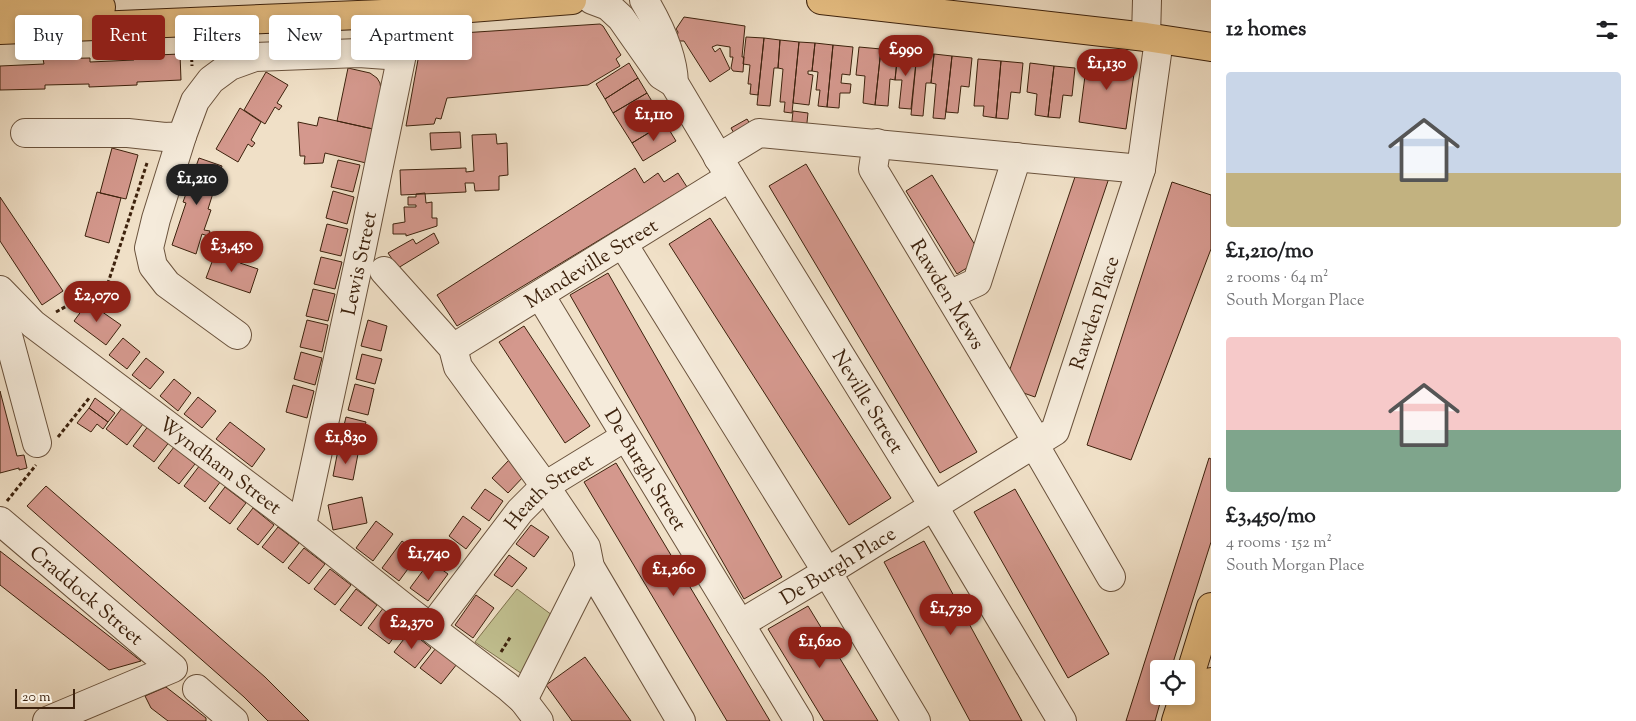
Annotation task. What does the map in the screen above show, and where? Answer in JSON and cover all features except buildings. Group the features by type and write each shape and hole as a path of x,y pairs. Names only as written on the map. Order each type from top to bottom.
{"main road":[{"path":"0,11 294,0"},
{"path":"259,17 406,7 572,0"},
{"path":"821,0 900,5 1153,53 1211,47"},
{"path":"0,30 175,23"},
{"path":"1195,660 1211,607"},
{"path":"1198,721 1211,682"},
{"path":"1176,721 1181,705"}],"street":[{"name":"Neville Street","path":"592,0 608,6 621,18 660,75 674,83"},
{"name":"Neville Street","path":"644,0 659,28 673,66 674,83 724,168 934,507 1062,721"},
{"name":"Rawden Place","path":"934,507 1055,431 1141,169 1153,53 1147,0"},
{"path":"237,335 167,284 153,266 149,248 156,219 169,136 211,80 230,66 255,56 351,52"},
{"name":"Lewis Street","path":"299,524 304,516 400,60"},
{"path":"25,133 128,133 169,136"},
{"name":"Mandeville Street","path":"453,348 622,244 724,168 759,133 1141,169"},
{"name":"Rawden Mews","path":"877,143 873,169 1036,443 1111,577"},
{"path":"949,295 977,282 1017,156"},
{"path":"622,244 827,572 916,721"},
{"path":"384,271 453,348 458,367 545,486 586,547 590,568 681,721"},
{"name":"De Burgh Street","path":"540,295 799,721"},
{"path":"16,307 4,318 37,443"},
{"name":"Wyndham Street","path":"16,307 299,524 431,628 526,711"},
{"name":"Heath Street","path":"431,628 520,511 545,486 625,437"},
{"name":"De Burgh Place","path":"740,624 934,507"},
{"name":"Craddock Street","path":"0,521 172,668 47,721"},
{"path":"526,711 564,619 590,568"},
{"path":"197,689 233,721"}],"path":[{"path":"192,60 195,101"},
{"path":"16,307 108,283 169,136"}],"shaded area":[{"path":"517,589 556,618 525,676 475,642"}]}
